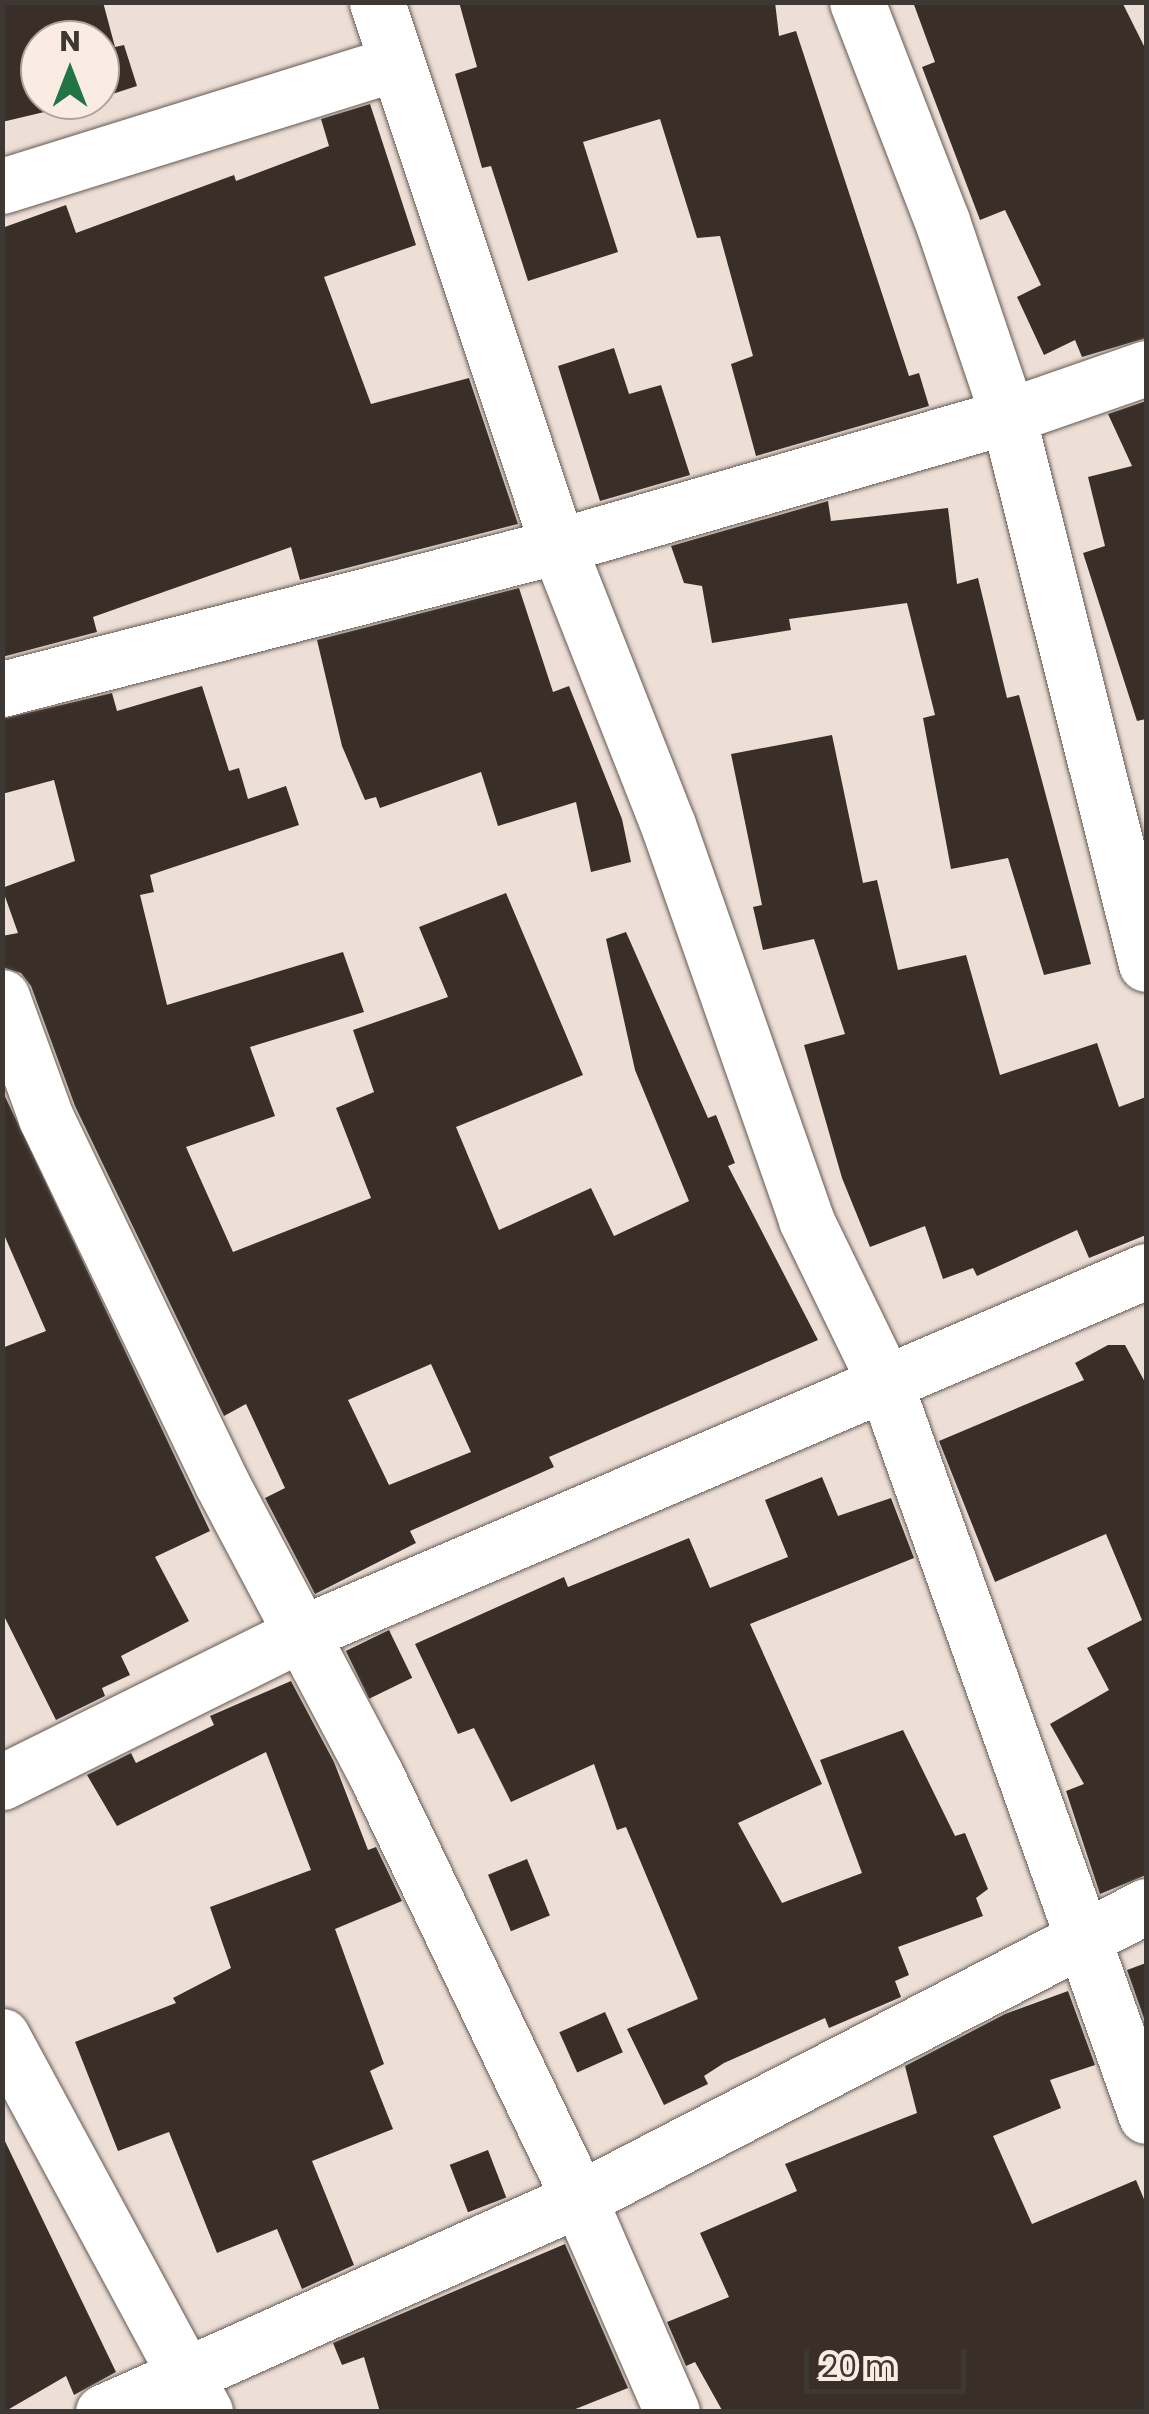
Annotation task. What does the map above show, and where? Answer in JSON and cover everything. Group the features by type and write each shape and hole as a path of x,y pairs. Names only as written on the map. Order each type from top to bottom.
{"street":[{"path":"376,2 558,546 668,824 806,1220 884,1383 1086,1934 1146,2116"},
{"path":"857,2 942,222 1008,416 1146,964"},
{"path":"2,186 396,63"},
{"path":"2,689 558,546 1008,416 1146,368"},
{"path":"2,997 46,1118 298,1635 376,1775 579,2199 672,2412"},
{"path":"2,1782 298,1635 1146,1271"},
{"path":"103,2412 193,2395 1146,1906"},
{"path":"2,2036 193,2395"}],"building":[{"path":"2,2 103,2 108,20 20,20 20,118 2,122"},
{"path":"459,2 775,2 779,36 796,31 909,376 919,373 929,406 756,456 731,364 753,356 720,236 697,238 660,119 583,142 618,252 528,281 491,166 482,168 455,74 477,67"},
{"path":"913,2 1122,2 1146,50 1146,338 1082,357 1075,340 1044,355 1017,297 1041,285 1005,210 980,220 922,67 935,62"},
{"path":"124,45 137,86 120,92 120,46"},
{"path":"370,104 416,245 324,277 371,404 469,378 518,524 300,580 291,547 93,617 97,632 2,657 2,228 66,205 76,233 234,175 236,181 329,146 321,119"},
{"path":"614,348 629,394 661,385 690,475 600,501 558,366"},
{"path":"1146,401 1146,719 1137,721 1083,553 1105,546 1088,477 1132,466 1108,414"},
{"path":"828,501 831,521 948,508 957,584 978,578 1007,698 1019,695 1091,964 1044,975 1008,858 951,869 923,718 935,715 907,603 789,619 791,630 712,643 702,586 684,583 671,546"},
{"path":"519,588 553,692 569,686 622,819 631,862 591,872 576,802 498,826 481,772 380,808 376,797 365,800 342,746 317,640"},
{"path":"202,686 229,771 239,768 248,799 286,786 299,825 150,875 154,892 140,895 167,1005 343,952 364,1012 250,1047 275,1116 186,1147 233,1252 371,1198 336,1108 374,1092 353,1030 448,997 419,927 506,893 583,1075 456,1127 499,1230 591,1188 614,1236 689,1201 635,1070 606,939 626,932 708,1118 716,1115 735,1163 728,1166 818,1340 549,1457 554,1467 410,1531 416,1543 315,1594 265,1498 285,1488 246,1404 224,1416 75,1106 31,986 21,973 2,967 2,936 18,933 2,888 75,861 54,780 2,794 2,719 112,693 117,711","holes":["431,1364 471,1452 389,1485 348,1400"]},
{"path":"832,735 863,883 877,880 898,970 966,955 1000,1075 1097,1043 1119,1107 1146,1097 1146,1235 1089,1258 1077,1230 977,1276 973,1268 943,1279 925,1226 870,1247 842,1178 804,1045 845,1034 814,939 763,950 753,907 762,905 731,754"},
{"path":"2,1090 210,1531 155,1557 189,1621 121,1656 130,1675 102,1688 105,1696 56,1720 2,1612 2,1348 46,1331 2,1230"},
{"path":"1108,1345 1125,1345 1146,1384 1146,1875 1100,1894 1066,1791 1084,1784 1050,1724 1109,1690 1087,1648 1142,1620 1106,1534 995,1582 939,1441 1084,1380 1075,1363"},
{"path":"822,1477 838,1516 891,1498 914,1558 750,1624 822,1784 738,1823 782,1903 862,1873 820,1760 903,1730 955,1836 965,1833 988,1889 976,1898 983,1916 898,1947 909,1975 895,1981 901,1997 829,2028 825,2018 724,2063 704,2076 708,2084 664,2105 627,2029 698,1999 626,1827 617,1830 594,1764 511,1802 474,1728 458,1734 415,1644 564,1577 568,1587 689,1538 710,1588 788,1557 765,1500"},
{"path":"389,1630 412,1678 369,1699 346,1651"},
{"path":"291,1681 334,1762 368,1850 376,1847 402,1901 335,1929 384,2064 370,2071 393,2129 312,2161 354,2265 302,2289 277,2229 217,2253 169,2132 118,2151 75,2042 176,2003 173,1998 231,1968 210,1907 311,1870 266,1752 117,1826 87,1775 131,1753 136,1763 214,1725 210,1716"},
{"path":"527,1859 550,1916 511,1931 488,1875"},
{"path":"1146,1963 1146,2024 1127,1970"},
{"path":"1068,1991 1095,2065 1050,2080 1061,2108 993,2136 1032,2224 1136,2180 1146,2204 1146,2412 723,2412 695,2362 686,2366 667,2322 729,2297 700,2233 797,2191 785,2164 917,2113 905,2066 1005,2014"},
{"path":"605,2012 623,2052 577,2073 559,2032"},
{"path":"2,2135 116,2372 74,2395 66,2376 4,2412"},
{"path":"488,2150 506,2198 468,2212 450,2165"},
{"path":"565,2244 628,2388 568,2412 380,2412 364,2357 342,2365 333,2343"}]}
